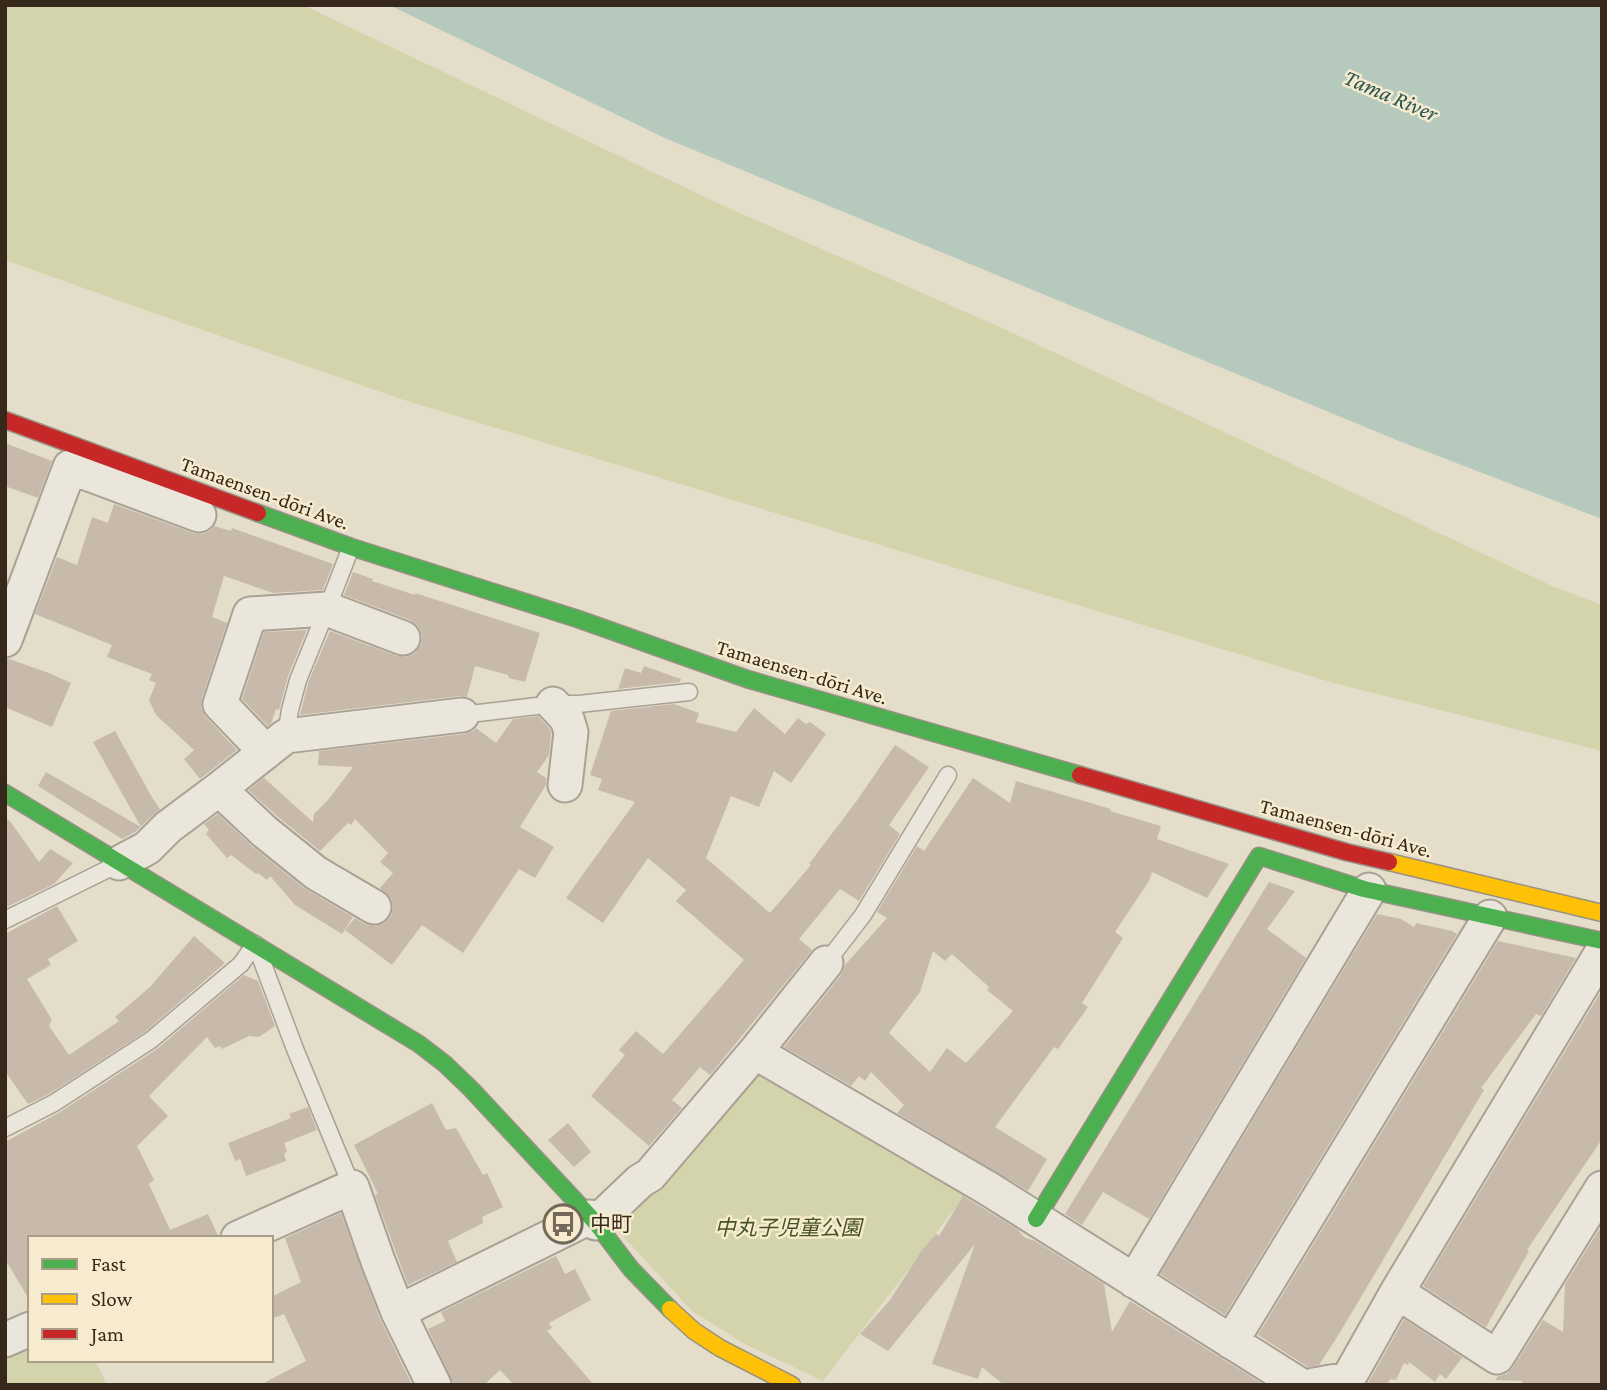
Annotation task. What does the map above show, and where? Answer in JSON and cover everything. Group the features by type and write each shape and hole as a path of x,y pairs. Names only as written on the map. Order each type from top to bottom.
{"street":[{"name":"Tamaensen-dōri Ave.","path":"5,420 351,547 578,620 747,679 1346,852 1602,913"},
{"path":"5,640 70,467 200,515"},
{"path":"276,744 220,704 250,614 327,609 403,638"},
{"path":"553,704 567,719 571,732 565,785"},
{"path":"119,863 147,848 168,828 276,744 462,715"},
{"path":"219,789 265,832 316,873 374,907"},
{"path":"5,793 419,1044 471,1089 593,1220 638,1277 694,1331 734,1356 792,1385"},
{"path":"1035,1219 1259,856 1369,890 1602,941"},
{"path":"1134,1281 1369,890"},
{"path":"1231,1342 1490,917"},
{"path":"1314,1385 1348,1379 1397,1292 1602,953"},
{"path":"398,1312 593,1220 650,1175 755,1052 825,963"},
{"path":"755,1052 1035,1219 1300,1385"},
{"path":"242,1236 352,1187 398,1312 434,1385"},
{"path":"1397,1292 1497,1357 1602,1188"}],"lane":[{"path":"276,744 290,710 298,680 351,547"},
{"path":"462,715 689,692"},
{"path":"825,963 863,915 948,775"},
{"path":"5,920 119,863"},
{"path":"5,1128 54,1103 151,1040 241,964 255,944"},
{"path":"255,944 352,1187"}],"green space":[{"path":"5,5 303,5 726,207 1000,327 1552,586 1602,605 1602,751 1330,682 401,399 5,260"},
{"name":"中丸子児童公園","path":"751,1071 762,1071 966,1194 823,1381 745,1344 692,1311 611,1223"},
{"path":"28,1342 28,1362 96,1362 107,1385 5,1385 5,1354"}],"water":[{"name":"Tama River","path":"389,5 1602,5 1602,519 1399,441 667,139"}],"building":[{"path":"5,443 52,461 38,498 5,486"},
{"path":"114,504 193,533 203,534 214,526 231,531 232,528 333,564 323,590 273,593 224,576 212,617 227,623 201,708 237,750 200,779 184,759 194,750 156,715 149,700 156,683 149,680 152,674 107,657 112,645 35,614 57,557 77,565 92,517 108,523"},
{"path":"353,572 373,579 372,581 540,633 525,682 475,666 467,697 300,715 308,683 330,631 397,656 407,657 415,653 421,644 422,636 418,626 410,620 344,595"},
{"path":"307,630 288,676 279,710 276,709 268,726 242,699 264,632"},
{"path":"5,659 71,683 52,727 5,707"},
{"path":"644,666 681,679 680,682 618,689 625,668 641,673"},
{"path":"674,704 699,713 696,722 736,732 754,708 785,734 798,718 806,724 810,722 826,734 791,783 774,771 759,807 731,796 706,858 770,913 811,865 809,864 895,745 929,767 889,825 900,834 859,901 840,889 799,939 812,950 710,1075 700,1067 672,1100 682,1108 649,1146 591,1096 625,1055 619,1050 636,1031 663,1054 744,960 676,901 686,890 648,858 603,923 566,898 635,802 598,790 602,779 590,775 611,711"},
{"path":"538,716 550,729 551,734 549,755 537,772 546,778 546,785 520,827 554,847 535,878 519,869 463,953 422,925 392,965 345,930 355,918 375,926 384,923 391,916 391,898 380,888 393,873 380,862 388,853 355,819 320,851 248,790 264,778 313,822 314,814 353,767 318,765 319,751 464,734 476,728 496,743 513,719"},
{"path":"115,731 160,809 141,827 93,742"},
{"path":"46,772 141,827 122,839 38,786"},
{"path":"973,778 1010,803 1016,781 1111,809 1110,811 1161,826 1157,839 1229,864 1207,898 1152,872 1149,881 1115,932 1123,938 1082,1003 1088,1007 1058,1049 1054,1047 995,1127 1047,1159 1028,1191 897,1113 904,1105 871,1072 865,1081 859,1076 851,1086 784,1047 841,975 845,965 887,918 877,912 917,846 924,851","holes":["933,951 945,961 952,954 989,987 987,990 1013,1011 966,1063 947,1048 930,1072 889,1033 920,992"]},
{"path":"218,814 253,847 304,888 353,917 342,934 295,905 270,876 267,880 231,855 227,858 206,834 209,830 204,824"},
{"path":"5,818 10,821 39,862 50,849 73,863 54,884 5,908"},
{"path":"1269,882 1295,891 1267,929 1306,958 1149,1219 1103,1192 1082,1225 1065,1214"},
{"path":"57,906 78,941 48,959 51,965 27,979 52,1020 49,1026 69,1055 119,1021 115,1017 150,987 194,936 225,963 145,1032 49,1094 28,1104 5,1071 5,934"},
{"path":"1377,914 1401,919 1414,927 1416,923 1457,934 1225,1315 1160,1274"},
{"path":"1498,941 1576,958 1541,1016 1536,1014 1481,1088 1484,1090 1339,1334 1319,1365 1308,1367 1258,1335"},
{"path":"244,975 258,981 275,1026 259,1037 249,1036 222,1049 220,1046 215,1048 207,1037 149,1096 168,1116 137,1146 154,1180 149,1184 170,1230 208,1214 218,1236 28,1236 28,1298 5,1259 5,1142 60,1112 157,1049"},
{"path":"1602,990 1602,1139 1527,1250 1529,1251 1486,1327 1423,1286"},
{"path":"432,1103 446,1130 456,1128 483,1175 487,1173 503,1207 482,1217 483,1223 448,1241 457,1262 408,1285 375,1195 378,1194 354,1145"},
{"path":"308,1107 317,1130 284,1143 286,1161 246,1176 240,1159 235,1161 228,1143 291,1118 289,1114"},
{"path":"568,1123 591,1152 574,1167 548,1140"},
{"path":"963,1196 1017,1229 1024,1237 1035,1241 1104,1284 1112,1332 1130,1301 1264,1385 1004,1385 982,1367 978,1379 932,1364 975,1244 888,1351 860,1334 890,1300 922,1250 936,1234 939,1236"},
{"path":"341,1213 380,1319 412,1385 260,1385 306,1361 284,1314 273,1318 273,1296 301,1282 285,1238"},
{"path":"1602,1225 1602,1385 1522,1385 1522,1381 1495,1380 1498,1376 1507,1374 1513,1367 1543,1320 1563,1332 1565,1284"},
{"path":"556,1256 565,1274 575,1269 591,1300 549,1323 552,1328 547,1331 594,1385 514,1385 500,1370 484,1385 454,1385 428,1329 445,1321 441,1312"},
{"path":"1404,1319 1466,1360 1462,1358 1446,1379 1440,1374 1435,1382 1409,1362 1408,1365 1404,1363 1396,1380 1390,1379 1387,1385 1367,1385"}],"traffic: fast":[{"path":"258,513 351,547 578,619 747,679 1080,775"},
{"path":"5,793 419,1044 445,1064 596,1223 631,1269 670,1309"},
{"path":"1036,1219 1259,856 1364,889 1602,941"}],"traffic: slow":[{"path":"1389,862 1602,913"},
{"path":"670,1309 694,1331 720,1348 792,1385"}],"traffic: jam":[{"path":"5,420 258,513"},
{"path":"1080,775 1389,862"}],"place":[{"name":"中町","path":"563,1224"}]}
